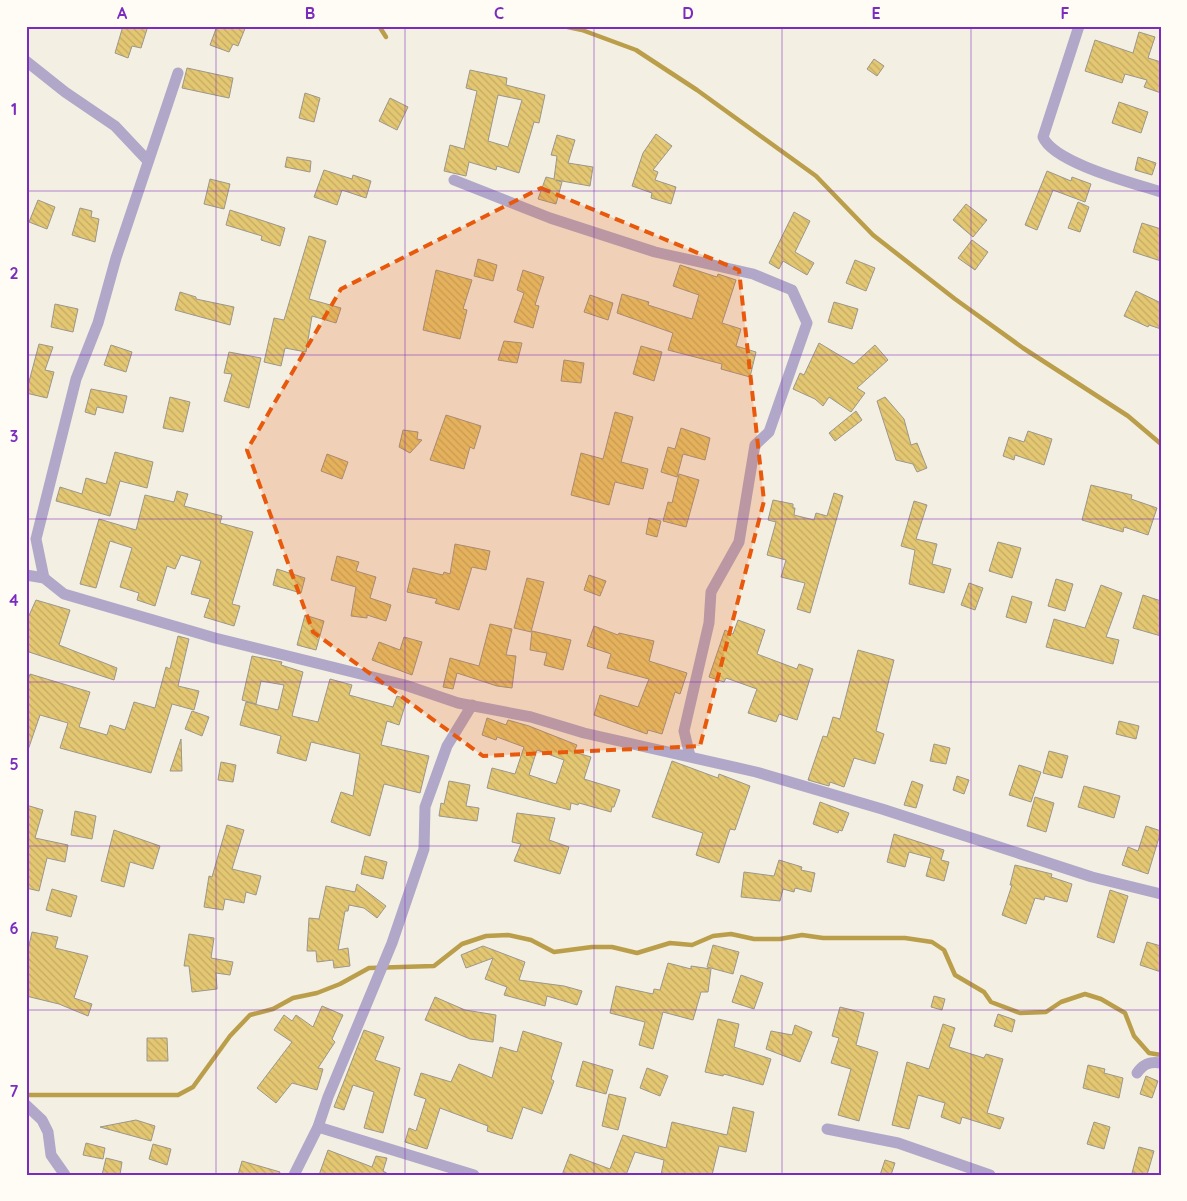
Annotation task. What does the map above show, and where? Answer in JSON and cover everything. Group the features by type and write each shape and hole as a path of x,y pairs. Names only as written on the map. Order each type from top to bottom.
{"street":[{"path":"1079,26 1043,137 1047,146 1073,162 1161,192"},
{"path":"26,61 65,92 115,126 148,161"},
{"path":"44,578 36,539 76,379 98,323 148,161 178,73"},
{"path":"454,180 550,218 655,252 753,274 784,286 792,290 808,323 769,432 755,445 739,542 711,592 709,623 684,731 690,756"},
{"path":"26,574 44,578 64,594 215,638 405,685 472,705 531,717 584,733 756,772 882,809 1092,877 1161,894"},
{"path":"294,1175 318,1127 328,1097 392,943 424,849 425,807 447,746 472,705"},
{"path":"1137,1073 1142,1066 1152,1061 1161,1063"},
{"path":"26,1105 42,1120 48,1132 51,1155 65,1175"},
{"path":"318,1127 474,1175"},
{"path":"827,1129 898,1143 990,1175"}],"highlighted area":[{"path":"541,188 739,270 764,501 700,746 483,756 313,632 247,450 341,289"}],"building":[{"path":"123,26 148,26 141,48 132,46 128,58 115,53"},
{"path":"217,26 246,26 238,46 233,44 229,52 210,45"},
{"path":"1139,32 1155,37 1148,58 1161,62 1161,93 1144,87 1147,80 1125,74 1122,83 1085,71 1095,40 1133,53"},
{"path":"874,59 884,66 877,76 867,69"},
{"path":"187,68 233,78 229,98 182,88"},
{"path":"470,70 507,78 506,85 545,95 539,123 534,122 519,173 497,166 496,170 469,162 466,176 444,171 450,145 464,149 477,91 466,88","holes":["498,95 522,100 508,147 488,141"]},
{"path":"305,93 320,98 314,122 299,118"},
{"path":"390,98 408,107 397,130 379,121"},
{"path":"1119,102 1148,112 1141,133 1112,123"},
{"path":"656,134 672,146 653,170 658,172 655,180 676,187 671,204 651,198 652,193 632,186 643,153"},
{"path":"557,135 575,140 568,163 593,167 590,186 556,180 562,182 556,204 538,199 546,177 554,179 557,156 551,155"},
{"path":"287,157 311,161 310,172 285,167"},
{"path":"1138,157 1156,163 1152,175 1135,170"},
{"path":"324,170 352,179 353,175 371,181 366,198 342,190 337,205 314,197"},
{"path":"1047,171 1071,181 1072,177 1091,184 1085,202 1053,190 1037,230 1025,225"},
{"path":"210,179 230,184 224,209 204,204"},
{"path":"38,200 55,207 47,229 29,222"},
{"path":"1078,202 1089,207 1080,232 1068,228"},
{"path":"966,204 987,220 973,237 953,220"},
{"path":"80,208 92,211 91,217 99,219 95,242 72,235"},
{"path":"230,210 285,228 280,246 261,240 262,236 226,225"},
{"path":"794,212 810,221 795,252 814,263 807,275 783,261 779,269 769,263"},
{"path":"1142,223 1161,229 1161,261 1133,252"},
{"path":"309,236 326,241 309,299 341,308 336,323 312,316 306,352 285,348 281,366 264,362 274,318 284,320"},
{"path":"972,240 988,252 975,270 958,258"},
{"path":"478,259 497,265 493,281 474,276"},
{"path":"855,260 875,268 866,291 846,283"},
{"path":"680,265 717,277 718,274 736,280 722,323 741,329 736,346 756,352 750,377 721,369 722,364 668,350 673,333 617,313 622,294 649,302 648,305 692,319 699,295 673,286"},
{"path":"436,270 472,280 463,309 467,310 460,339 423,330"},
{"path":"523,270 544,277 535,305 539,306 533,328 514,322 524,293 517,290"},
{"path":"1136,291 1161,303 1161,329 1149,325 1148,327 1124,316"},
{"path":"180,292 196,297 196,299 234,307 230,325 175,310"},
{"path":"590,295 613,303 608,320 584,312"},
{"path":"834,302 858,309 852,329 828,322"},
{"path":"55,304 78,309 73,332 51,327"},
{"path":"504,341 522,343 517,363 498,360"},
{"path":"819,343 854,364 875,345 888,360 857,388 865,393 851,412 829,397 823,406 815,399 793,389 800,373 804,375"},
{"path":"39,344 53,347 45,370 54,372 47,398 26,393"},
{"path":"111,345 132,352 126,372 104,365"},
{"path":"641,346 662,352 654,381 633,374"},
{"path":"229,352 261,358 249,408 224,401 232,374 224,373"},
{"path":"564,360 584,363 581,383 561,381"},
{"path":"91,389 127,396 123,413 97,407 95,415 85,412"},
{"path":"170,397 190,402 183,432 163,428"},
{"path":"885,397 904,419 911,445 917,443 927,468 917,472 913,464 896,460 877,401"},
{"path":"856,411 862,420 835,441 829,433"},
{"path":"615,412 633,417 621,462 648,469 643,489 615,482 609,505 571,495 581,453 603,459"},
{"path":"446,415 481,426 474,449 470,447 464,469 430,460"},
{"path":"681,428 710,438 705,460 683,454 677,477 661,472 668,447 675,449"},
{"path":"403,430 418,432 417,439 422,440 410,453 399,447"},
{"path":"1028,431 1052,439 1044,465 1015,455 1014,460 1003,456 1009,437 1024,442"},
{"path":"115,452 153,462 147,488 120,481 110,516 56,501 60,487 82,494 86,478 106,484"},
{"path":"327,454 348,462 342,479 321,471"},
{"path":"679,474 699,480 686,527 663,521 668,502 672,503"},
{"path":"1091,485 1132,495 1131,499 1157,508 1148,535 1124,527 1123,532 1082,520"},
{"path":"177,491 188,494 184,506 222,516 220,523 253,532 232,604 240,606 234,626 204,617 210,599 191,594 201,561 181,555 175,569 167,566 155,606 137,600 139,593 120,587 132,548 110,541 96,588 80,584 99,519 136,530 145,495 174,502"},
{"path":"834,493 843,496 810,613 797,609 805,583 781,577 786,560 767,555 776,522 768,520 773,500 793,504 793,508 795,508 794,515 814,520 816,513 827,516"},
{"path":"914,501 927,505 916,539 937,544 932,564 951,569 944,593 909,584 915,550 901,546"},
{"path":"649,518 661,521 657,537 646,534"},
{"path":"998,542 1021,548 1012,578 989,571"},
{"path":"455,544 490,551 486,570 472,567 459,610 435,603 437,599 407,592 413,568 443,575 444,572 450,574"},
{"path":"337,556 359,562 356,571 376,577 370,598 391,605 386,621 367,615 367,618 351,616 356,587 331,580"},
{"path":"277,569 305,578 301,593 273,585"},
{"path":"589,575 606,581 600,596 584,590"},
{"path":"527,578 544,582 531,632 514,628"},
{"path":"1056,579 1073,584 1065,611 1048,606"},
{"path":"969,583 983,588 975,610 961,605"},
{"path":"1101,585 1122,593 1106,637 1119,640 1113,664 1046,647 1054,619 1085,628"},
{"path":"1143,595 1161,601 1161,636 1133,628"},
{"path":"1012,596 1032,602 1026,623 1006,617"},
{"path":"36,600 70,610 59,645 117,668 114,680 26,651 26,622"},
{"path":"305,615 324,621 316,650 297,645"},
{"path":"738,620 765,630 757,654 797,669 799,664 813,669 797,720 779,714 776,722 748,713 757,689 726,678 724,682 709,677 725,630 733,634"},
{"path":"490,624 512,629 506,655 516,656 512,688 497,686 457,673 453,689 443,687 450,658 479,666"},
{"path":"594,626 618,635 619,633 654,641 649,661 687,673 680,694 675,692 662,734 648,730 647,734 594,715 600,695 638,707 649,679 607,668 611,654 587,646"},
{"path":"532,631 571,640 563,670 544,665 547,653 530,650"},
{"path":"178,636 189,639 178,686 199,691 194,710 172,704 151,773 60,748 68,723 40,715 28,750 26,750 26,687 30,674 90,692 79,727 107,735 110,725 125,730 134,702 155,708 166,667 170,669"},
{"path":"404,637 422,642 412,675 372,660 379,642 400,650"},
{"path":"858,650 894,660 876,731 884,734 875,764 854,758 844,787 830,782 829,786 808,780 823,736 827,737 833,717 840,719"},
{"path":"252,656 282,662 281,665 303,672 292,716 318,722 330,679 352,685 349,695 393,707 397,696 407,699 399,725 387,721 381,745 429,756 420,793 384,784 370,836 331,822 341,792 353,796 360,754 311,742 306,761 277,753 281,736 240,725 246,702 278,710 284,685 261,681 256,704 242,700"},
{"path":"192,711 209,717 202,736 185,729"},
{"path":"487,718 506,725 508,720 529,726 577,745 574,752 591,757 584,779 620,790 614,807 612,807 611,812 579,803 578,805 571,803 570,810 487,788 492,768 515,774 524,747 497,737 496,740 482,735","holes":["537,750 564,760 556,784 529,775"]},
{"path":"1119,721 1139,726 1136,739 1116,734"},
{"path":"181,739 182,771 170,771"},
{"path":"934,744 950,748 946,764 930,761"},
{"path":"1049,751 1068,756 1062,778 1043,773"},
{"path":"672,761 718,778 719,774 750,786 735,830 730,829 719,863 696,855 703,833 652,817"},
{"path":"221,762 236,765 233,782 218,780"},
{"path":"1019,765 1041,772 1031,802 1009,795"},
{"path":"957,776 969,780 964,794 953,790"},
{"path":"449,781 470,785 466,806 479,808 477,821 439,816 441,803 444,804"},
{"path":"912,781 923,785 916,808 904,805"},
{"path":"1084,786 1120,796 1114,818 1078,807"},
{"path":"1035,797 1054,803 1046,832 1027,826"},
{"path":"820,802 849,813 842,831 839,830 838,833 813,824"},
{"path":"26,805 43,810 35,838 68,845 65,862 47,858 39,891 26,888"},
{"path":"75,811 96,816 92,839 71,835"},
{"path":"517,813 555,818 549,840 569,847 560,874 514,861 521,844 512,842"},
{"path":"227,825 244,830 232,869 261,876 256,895 246,892 244,903 225,899 223,910 204,907 209,876 212,877"},
{"path":"1146,826 1161,831 1148,874 1122,865 1128,847 1138,851"},
{"path":"114,830 160,846 153,869 130,862 124,887 101,881"},
{"path":"894,834 944,850 941,860 949,862 944,881 926,876 931,858 909,852 905,867 887,862"},
{"path":"365,856 387,862 383,879 361,874"},
{"path":"779,860 802,867 801,870 815,873 811,892 795,888 794,892 783,889 780,901 741,897 744,872 774,876"},
{"path":"1015,865 1052,874 1051,877 1072,884 1067,902 1045,896 1044,900 1035,898 1026,924 1002,915 1012,885 1010,885"},
{"path":"357,884 386,906 377,918 364,908 349,905 348,911 345,911 338,950 348,948 350,966 334,968 333,960 317,962 316,951 307,951 309,918 319,919 326,886 355,892"},
{"path":"52,889 77,896 71,917 46,910"},
{"path":"1110,890 1128,896 1114,943 1097,937"},
{"path":"32,932 58,937 55,948 88,956 74,998 92,1004 88,1016 59,1004 26,996 26,959"},
{"path":"189,934 214,938 211,958 233,962 230,975 216,973 217,989 192,992 189,966 184,966"},
{"path":"1147,942 1161,946 1161,972 1140,965"},
{"path":"713,945 739,952 733,974 707,967"},
{"path":"483,946 525,962 519,980 564,986 582,991 577,1005 547,996 545,1006 504,995 507,987 485,979 493,958 466,968 461,955"},
{"path":"668,963 691,969 691,966 711,969 708,992 701,992 693,1020 663,1012 653,1049 639,1045 645,1022 610,1013 616,986 653,994 654,989 660,990"},
{"path":"741,975 763,983 754,1009 732,1002"},
{"path":"934,996 945,999 942,1010 931,1007"},
{"path":"435,997 465,1010 496,1015 493,1042 470,1039 425,1020"},
{"path":"322,1006 343,1015 332,1039 335,1042 318,1068 323,1069 317,1090 292,1083 276,1103 257,1088 292,1042 274,1030 284,1015 292,1021 296,1015 313,1027"},
{"path":"840,1007 864,1013 856,1045 878,1052 859,1121 838,1115 851,1069 831,1063 839,1038 832,1036"},
{"path":"998,1014 1015,1020 1012,1032 994,1026"},
{"path":"718,1019 739,1024 734,1047 771,1059 763,1085 724,1074 723,1076 705,1072"},
{"path":"943,1024 955,1028 949,1047 984,1058 986,1054 1003,1059 987,1113 1004,1118 1000,1129 962,1117 960,1124 941,1117 945,1103 918,1095 909,1129 892,1125 907,1062 929,1069"},
{"path":"795,1025 812,1032 800,1062 766,1049 771,1031 792,1035"},
{"path":"364,1030 384,1037 375,1060 400,1068 383,1133 364,1128 374,1092 353,1085 344,1110 334,1107"},
{"path":"523,1031 562,1043 551,1079 554,1081 542,1114 523,1107 512,1139 487,1131 488,1126 440,1108 427,1149 405,1142 409,1128 416,1131 426,1099 414,1095 421,1073 451,1082 459,1064 492,1078 500,1047 517,1052"},
{"path":"147,1038 167,1038 168,1061 147,1061"},
{"path":"583,1061 613,1070 606,1094 576,1086"},
{"path":"1088,1065 1105,1069 1104,1073 1123,1078 1119,1098 1083,1088"},
{"path":"647,1068 668,1076 660,1096 640,1088"},
{"path":"1146,1076 1158,1081 1152,1098 1140,1094"},
{"path":"609,1094 626,1098 618,1130 602,1126"},
{"path":"733,1107 754,1112 746,1152 719,1146 712,1175 661,1175 664,1160 635,1152 626,1175 562,1175 570,1154 610,1169 623,1135 666,1148 672,1122 727,1135"},
{"path":"136,1120 155,1126 151,1141 100,1127"},
{"path":"1094,1122 1110,1127 1104,1149 1087,1144"},
{"path":"86,1143 105,1148 103,1159 83,1155"},
{"path":"153,1144 171,1149 167,1165 149,1159"},
{"path":"1139,1147 1154,1151 1147,1175 1132,1173"},
{"path":"328,1150 372,1167 376,1156 387,1158 383,1171 390,1175 319,1175"},
{"path":"106,1158 122,1162 120,1175 102,1175"},
{"path":"885,1160 895,1163 891,1175 880,1175"},
{"path":"242,1161 280,1172 279,1175 238,1175"}],"waterway":[{"path":"379,26 386,37"},
{"path":"563,26 582,30 636,50 697,90 816,176 873,235 955,299 1023,348 1128,416 1161,444"},
{"path":"26,1095 178,1095 193,1087 230,1036 250,1015 273,1009 293,998 317,993 340,984 369,968 434,966 462,944 486,936 508,935 531,940 554,952 592,947 612,947 637,953 670,943 692,945 713,936 731,934 754,939 780,939 802,935 823,938 905,938 932,942 944,950 955,975 984,992 991,1002 1020,1013 1046,1012 1061,1002 1085,994 1101,999 1125,1013 1134,1036 1149,1053 1161,1055"}]}
